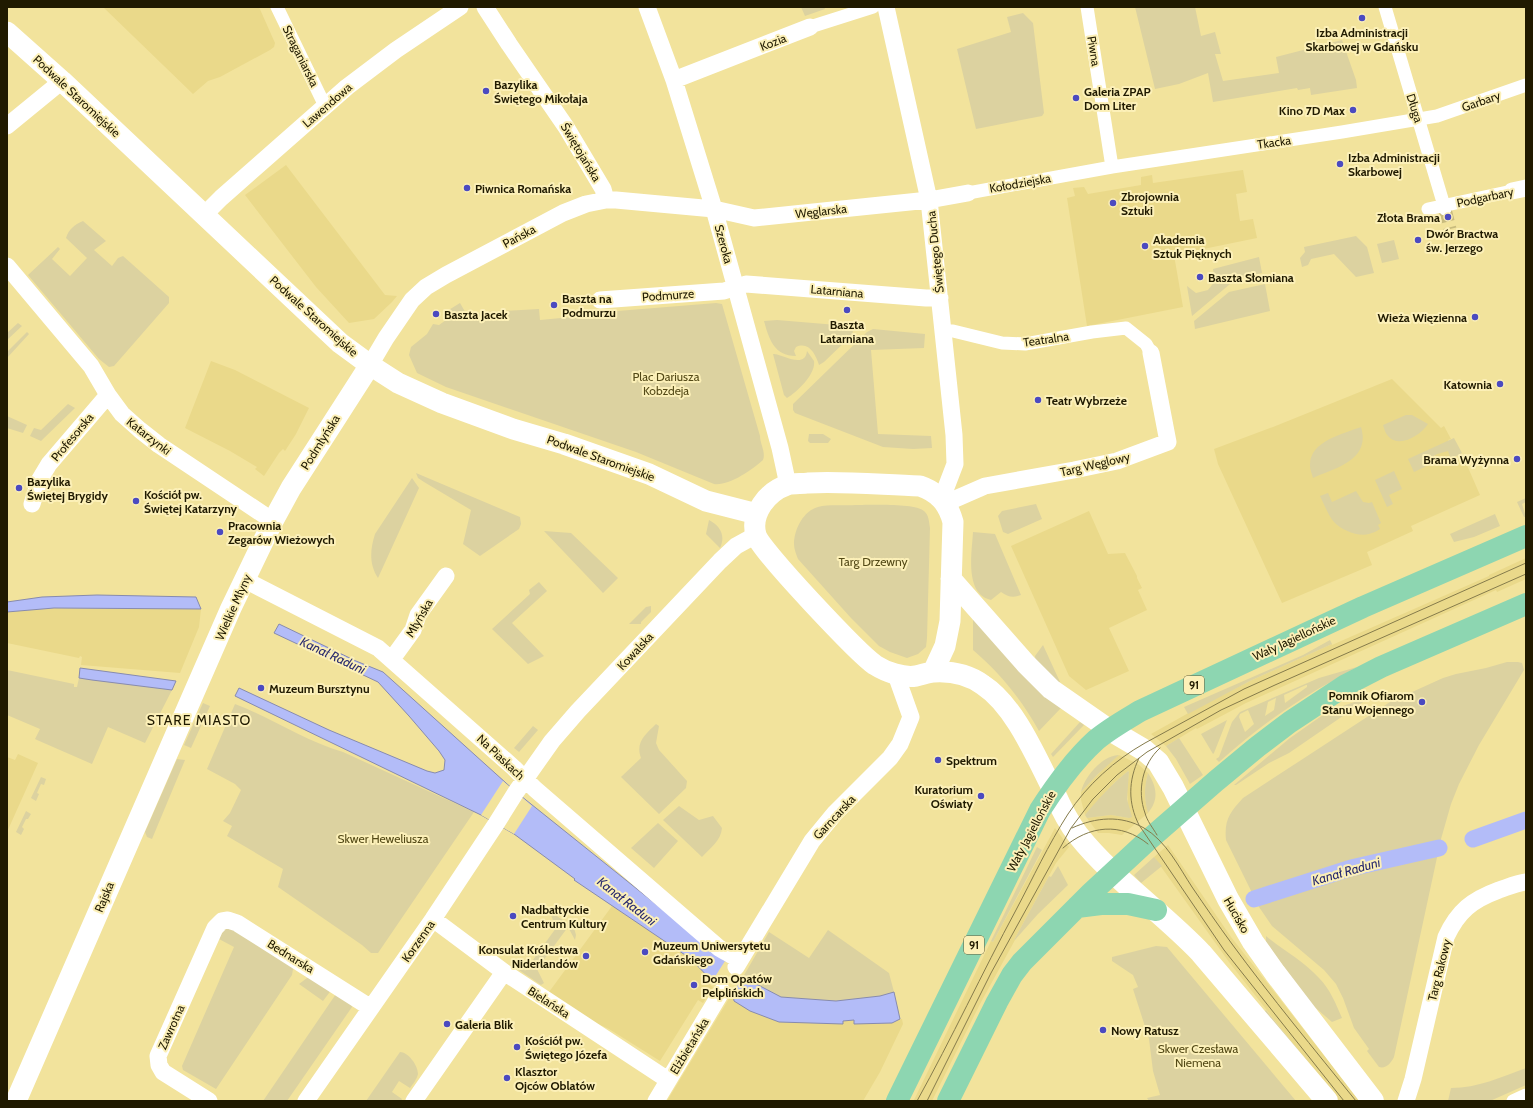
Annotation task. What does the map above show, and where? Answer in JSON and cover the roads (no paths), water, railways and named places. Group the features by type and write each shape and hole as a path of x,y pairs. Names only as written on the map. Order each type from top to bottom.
{"main road":[{"name":"Wały Jagiellońskie","path":"897,1101 1030,828 1052,790 1082,754 1110,730 1140,711 1288,641 1526,536"},
{"path":"948,1101 1012,975 1032,950 1113,872 1184,809 1257,747 1300,715 1346,685 1381,667 1526,604"},
{"name":"Hucisko","path":"1110,730 1144,750 1158,762 1165,772 1184,809 1228,899 1253,942 1274,973 1373,1101"},
{"path":"1052,790 1066,818 1079,836 1113,872 1184,936 1219,974 1327,1101"},
{"path":"1077,907 1101,904 1128,904 1156,910"}],"street":[{"name":"Straganiarska","path":"276,7 325,106"},
{"name":"Lawendowa","path":"204,215 347,87 396,50 460,7"},
{"name":"Świętojańska","path":"485,7 566,127 603,189 606,200"},
{"name":"Szeroka","path":"647,7 674,80 714,209 780,448 788,485"},
{"name":"Kozia","path":"674,80 810,27 873,7"},
{"name":"Świętego Ducha","path":"886,7 929,200 954,435 955,464 944,501"},
{"name":"Piwna","path":"1087,7 1112,166"},
{"name":"Długa","path":"1385,7 1445,207"},
{"name":"Podwale Staromiejskie","path":"7,32 62,81 340,343 370,365 398,382 442,403 641,472 706,501 757,514"},
{"path":"7,126 62,81"},
{"name":"Garbary","path":"1437,116 1526,85"},
{"name":"Tkacka","path":"1112,166 1342,132 1437,116"},
{"name":"Kołodziejska","path":"929,200 1112,166"},
{"name":"Podgarbary","path":"1428,209 1445,207 1519,190"},
{"name":"Pańska","path":"370,365 386,338 412,300 426,287 453,271 563,213 586,204 606,200 714,209"},
{"name":"Węglarska","path":"714,209 754,218 929,200"},
{"name":"Katarzynki","path":"7,266 91,366 108,396 122,414 140,430 273,521"},
{"name":"Latarniana","path":"736,287 746,284 940,298"},
{"name":"Podmurze","path":"600,300 724,291 736,287"},
{"name":"Teatralna","path":"943,331 953,331 1002,343 1025,344 1092,332 1126,328"},
{"name":"Targ Węglowy","path":"944,501 986,486 1074,470 1117,460 1168,442 1151,353 1146,344 1126,328"},
{"name":"Podmłyńska","path":"273,521 291,488 370,365"},
{"name":"Profesorska","path":"32,504 40,479 49,464 108,396"},
{"path":"933,672 945,646 950,621 953,522 950,511 944,501 931,490 920,486 822,483 788,485 773,491 766,498 757,514 755,524 756,535 759,542 777,564 851,643 874,665 896,675 914,676 933,672 954,673 966,676 983,685 992,692 1020,727 1052,790"},
{"name":"Wielkie Młyny","path":"194,694 273,521"},
{"name":"Kowalska","path":"520,786 552,741 600,688 725,556 736,546 756,535"},
{"name":"Młyńska","path":"392,659 413,630 418,615 446,576"},
{"path":"951,578 1026,664 1051,689 1110,730"},
{"name":"Na Piaskach","path":"245,580 378,648 509,762 520,786 541,794 738,963"},
{"name":"Garncarska","path":"738,963 812,841 835,813 890,758 900,744 911,717 896,675"},
{"name":"Rajska","path":"15,1099 194,694"},
{"name":"Korzenna","path":"306,1101 433,919 520,786"},
{"name":"Targ Rakowy","path":"1406,1101 1413,1079 1446,937 1454,921 1461,912 1478,898 1517,883 1526,882"},
{"name":"Bielańska","path":"433,919 504,972 668,1080"},
{"name":"Bednarska","path":"213,933 215,928 222,921 228,920 237,923 371,1008"},
{"name":"Zawrotna","path":"209,1101 163,1072 159,1065 158,1056 213,933"},
{"path":"414,1101 504,972"},
{"name":"Elżbietańska","path":"656,1101 722,991"},
{"path":"1513,1101 1526,1095"}],"water":[{"path":"97,595 196,597 201,609 54,608 7,612 7,602 42,597"},
{"path":"279,624 356,661 383,672 516,792 662,909 743,977 781,997 836,1001 880,996 894,992 900,1019 892,1023 854,1024 854,1020 843,1021 843,1024 779,1022 750,1011 734,1001 733,994 712,981 691,959 574,880 575,879 514,834 481,815 235,696 239,688 329,730 427,771 435,773 444,770 445,760 439,751 378,682 274,633"},
{"path":"80,668 176,681 172,690 92,680 79,678"}],"waterway":[{"name":"Kanał Raduni","path":"1473,839 1526,820"},
{"name":"Kanał Raduni","path":"1254,899 1351,868 1439,848"}],"tunnel":[{"path":"1445,209 1450,229"}],"tram line":[{"path":"917,1101 1054,838 1076,803 1093,783 1112,765 1145,743 1244,689 1526,563"},
{"path":"927,1101 991,973 1071,828 1093,799 1117,775 1147,752 1221,710 1526,574"},
{"path":"1157,835 1146,816 1141,796 1141,787 1145,770 1154,754 1160,748"},
{"path":"1139,758 1131,784 1131,800 1135,817 1139,825 1224,950 1344,1101"},
{"path":"1072,828 1081,824 1099,820 1117,819 1135,824 1152,833 1171,855 1247,964 1356,1101"},
{"path":"1063,848 1073,840 1083,835 1105,829 1127,832 1148,844"}],"place":[{"name":"Izba Administracji Skarbowej w Gdańsku","path":"1362,18"},
{"name":"Bazylika Świętego Mikołaja","path":"486,91"},
{"name":"Galeria ZPAP Dom Liter","path":"1076,98"},
{"name":"Kino 7D Max","path":"1353,110"},
{"name":"Izba Administracji Skarbowej","path":"1340,164"},
{"name":"Piwnica Romańska","path":"467,188"},
{"name":"Zbrojownia Sztuki","path":"1113,203"},
{"name":"Złota Brama","path":"1448,217"},
{"name":"Dwór Bractwa św. Jerzego","path":"1418,240"},
{"name":"Akademia Sztuk Pięknych","path":"1145,246"},
{"name":"Baszta Słomiana","path":"1200,277"},
{"name":"Baszta na Podmurzu","path":"554,305"},
{"name":"Baszta Latarniana","path":"847,310"},
{"name":"Baszta Jacek","path":"436,314"},
{"name":"Wieża Więzienna","path":"1475,317"},
{"name":"Katownia","path":"1500,384"},
{"name":"Teatr Wybrzeże","path":"1038,400"},
{"name":"Brama Wyżynna","path":"1517,459"},
{"name":"Bazylika Świętej Brygidy","path":"19,488"},
{"name":"Kościół pw. Świętej Katarzyny","path":"136,501"},
{"name":"Pracownia Zegarów Wieżowych","path":"220,532"},
{"name":"Muzeum Bursztynu","path":"261,688"},
{"name":"Pomnik Ofiarom Stanu Wojennego","path":"1422,702"},
{"name":"Spektrum","path":"938,760"},
{"name":"Kuratorium Oświaty","path":"981,796"},
{"name":"Nadbałtyckie Centrum Kultury","path":"513,916"},
{"name":"Muzeum Uniwersytetu Gdańskiego","path":"645,952"},
{"name":"Konsulat Królestwa Niderlandów","path":"586,956"},
{"name":"Dom Opatów Pelplińskich","path":"694,985"},
{"name":"Galeria Blik","path":"447,1024"},
{"name":"Nowy Ratusz","path":"1103,1030"},
{"name":"Kościół pw. Świętego Józefa","path":"517,1047"},
{"name":"Klasztor Ojców Oblatów","path":"507,1078"}],"district":[{"name":"STARE MIASTO","path":"199,720"}],"park label":[{"name":"Plac Dariusza Kobzdeja","path":"666,383"},
{"name":"Targ Drzewny","path":"873,561"},
{"name":"Skwer Heweliusza","path":"383,838"},
{"name":"Skwer Czesława Niemena","path":"1198,1055"}]}
